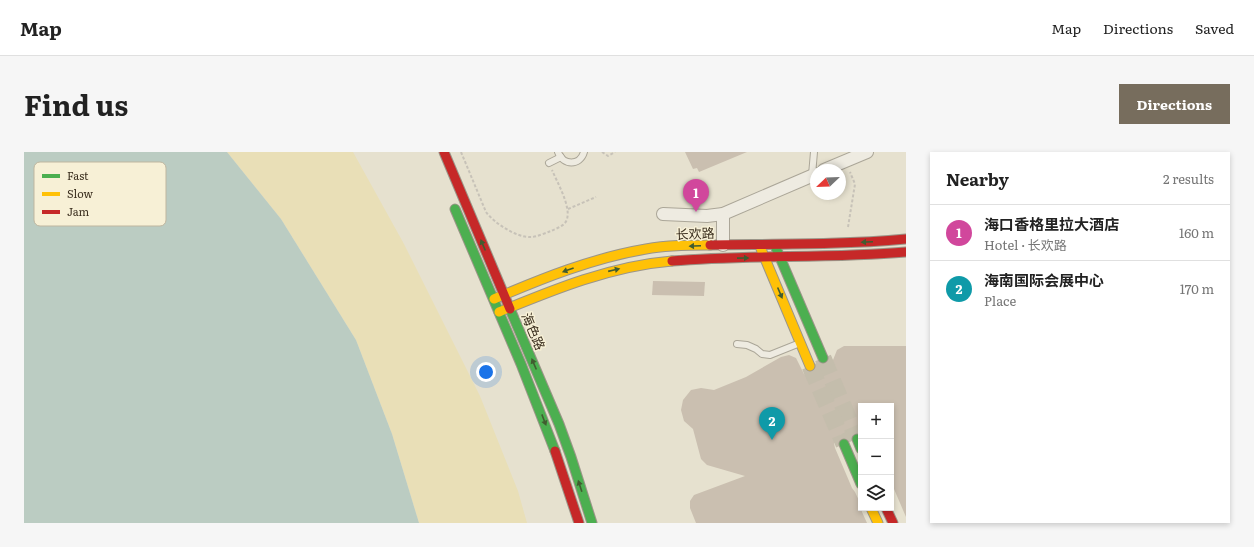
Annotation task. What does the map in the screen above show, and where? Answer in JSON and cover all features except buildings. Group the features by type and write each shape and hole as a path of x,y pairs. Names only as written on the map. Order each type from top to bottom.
{"street":[{"name":"海色路","path":"444,152 559,424 592,523"},
{"path":"838,164 867,152"},
{"path":"663,214 707,216 723,214 810,176"},
{"name":"海色路","path":"450,198 494,299 548,431 562,468 579,523"},
{"path":"723,214 723,245"},
{"name":"长欢路","path":"494,299 581,266 614,256 647,249 723,245 831,244 906,239"},
{"path":"759,245 810,366"},
{"path":"774,245 823,358"},
{"name":"长欢路","path":"499,312 569,283 602,273 668,261 764,257 853,256 906,252"},
{"path":"844,444 858,477"},
{"path":"872,511 878,523"},
{"path":"887,511 893,523"}],"lane":[{"path":"549,163 560,155 564,160 572,163 580,159 584,152"},
{"path":"814,152 814,164"},
{"path":"737,344 747,345 756,349 762,354 770,355 800,343"}],"path":[{"path":"461,152 489,217 514,233 532,238 561,227 567,220 568,209 549,163"},
{"path":"602,152 608,156 615,152"},
{"path":"845,161 855,184 848,227"},
{"path":"568,209 596,197"}],"sand":[{"path":"227,152 353,152 404,244 480,396 518,491 527,523 419,523 392,434 356,340 281,219"}],"shaded area":[{"path":"24,152 227,152 281,219 356,340 392,434 419,523 24,523"}],"tunnel":[{"path":"823,358 857,439"},
{"path":"810,366 844,444"}],"traffic: fast":[{"path":"455,209 521,364 555,451"},
{"path":"776,248 823,358"},
{"path":"510,309 559,424 592,523"},
{"path":"844,444 858,477"}],"traffic: slow":[{"path":"494,299 550,276 588,263 626,253 662,247 710,245"},
{"path":"761,249 810,366"},
{"path":"499,312 562,287 605,273 672,261"},
{"path":"872,511 878,523"}],"traffic: jam":[{"path":"444,152 510,309"},
{"path":"710,245 833,243 906,239"},
{"path":"672,261 906,252"},
{"path":"555,451 579,523"},
{"path":"887,511 893,523"}],"place":[{"name":"海口香格里拉大酒店","path":"696,212"},
{"name":"海南国际会展中心","path":"772,440"}]}
